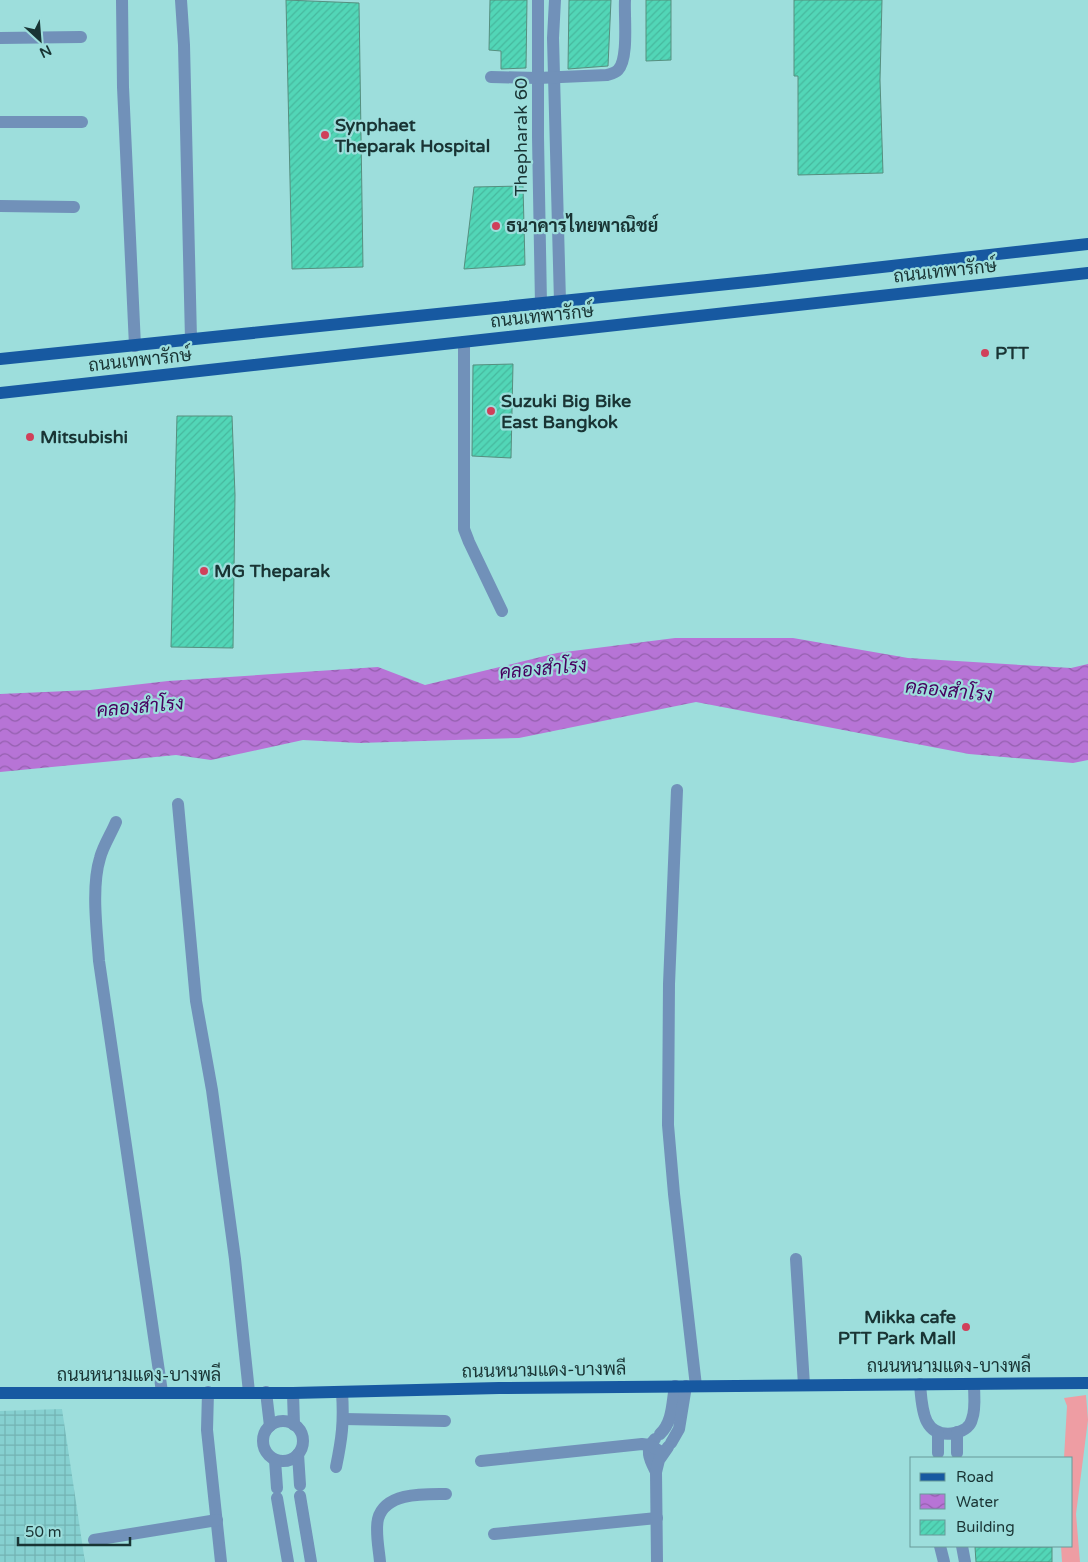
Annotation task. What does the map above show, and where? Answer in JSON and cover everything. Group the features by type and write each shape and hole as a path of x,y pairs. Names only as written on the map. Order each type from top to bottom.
{"main road":[{"name":"ถนนเทพารักษ์","path":"0,359 560,302 1088,244"},
{"name":"ถนนเทพารักษ์","path":"0,393 1088,272"},
{"name":"ถนนหนามแดง-บางพลี","path":"0,1393 293,1393 686,1386 1088,1383"}],"street":[{"path":"122,0 123,97 135,346"},
{"path":"181,0 184,45 191,339"},
{"name":"Thepharak 60","path":"538,0 541,304"},
{"name":"Thepharak 60","path":"555,0 553,38 560,302"},
{"path":"491,77 538,78 607,75 617,72 622,65 624,54 625,0"},
{"path":"0,38 81,37"},
{"path":"0,122 82,122"},
{"path":"538,137 556,138"},
{"path":"0,206 74,207"},
{"path":"464,342 464,529 502,611"},
{"path":"657,1562 656,1472 659,1460 680,1429 686,1386 668,1125 669,984 677,790"},
{"path":"178,804 196,1000 212,1090 236,1259 249,1392"},
{"path":"116,822 100,859 96,888 98,952 162,1392"},
{"path":"796,1259 804,1385"},
{"path":"920,1384 922,1411 931,1428 938,1433 957,1432 964,1430 970,1425 973,1417 974,1384"},
{"path":"656,1472 648,1453 669,1422 686,1386"},
{"path":"208,1392 207,1430 221,1562"},
{"path":"266,1392 270,1426"},
{"path":"336,1467 344,1419 342,1392"},
{"path":"293,1393 294,1424 302,1435 303,1442 298,1454 300,1490 311,1562"},
{"path":"344,1419 445,1421"},
{"path":"294,1424 284,1421 270,1426 266,1431 263,1444 269,1455 276,1460 287,1461 298,1454"},
{"path":"957,1432 957,1453"},
{"path":"938,1433 938,1453"},
{"path":"656,1439 667,1448"},
{"path":"481,1461 642,1444 656,1439"},
{"path":"276,1460 277,1493 288,1562"},
{"path":"380,1562 378,1519 384,1510 404,1496 446,1494"},
{"path":"494,1534 656,1518"},
{"path":"94,1540 217,1520"},
{"path":"940,1547 944,1562"},
{"path":"962,1547 965,1562"}],"shaded area":[{"path":"1086,1395 1088,1420 1076,1514 1080,1562 1062,1562 1061,1547 1073,1547 1073,1457 1064,1457 1067,1406 1064,1398"},
{"path":"62,1409 85,1562 0,1562 0,1411"}],"water":[{"name":"คลองสำโรง","path":"675,638 793,638 908,658 1071,668 1088,664 1088,760 1073,763 969,754 696,702 519,738 359,743 303,740 211,760 176,755 0,772 0,694 90,690 168,681 378,667 425,685 557,653"}],"building":[{"name":"Synphaet Theparak Hospital","path":"286,0 359,3 363,267 292,269"},
{"path":"490,0 527,0 526,68 501,69 501,51 489,50"},
{"path":"569,0 611,0 608,66 568,69"},
{"path":"646,0 671,0 671,60 646,61"},
{"path":"794,0 882,0 880,80 883,173 798,175 798,76 794,76"},
{"name":"ธนาคารไทยพาณิชย์","path":"523,186 525,265 464,269 474,187"},
{"name":"Suzuki Big Bike East Bangkok","path":"513,364 511,458 472,456 473,365"},
{"name":"MG Theparak","path":"177,416 232,416 235,495 233,648 171,647"},
{"path":"975,1547 1052,1547 1052,1562 976,1562"}],"place":[{"name":"Synphaet Theparak Hospital","path":"325,135"},
{"name":"ธนาคารไทยพาณิชย์","path":"496,226"},
{"name":"PTT","path":"985,353"},
{"name":"Suzuki Big Bike East Bangkok","path":"491,411"},
{"name":"Mitsubishi","path":"30,437"},
{"name":"MG Theparak","path":"204,571"},
{"name":"Mikka cafe PTT Park Mall","path":"966,1327"}]}
